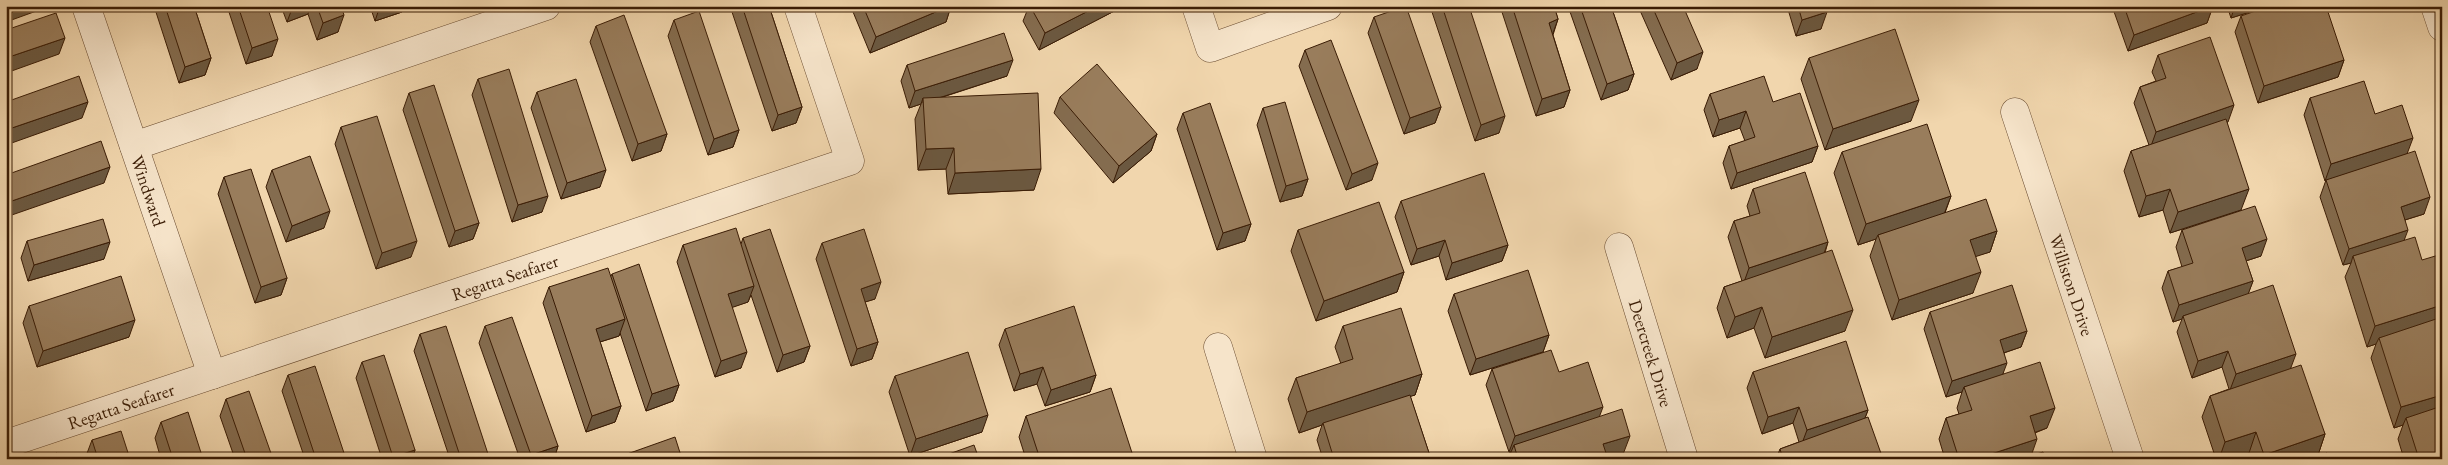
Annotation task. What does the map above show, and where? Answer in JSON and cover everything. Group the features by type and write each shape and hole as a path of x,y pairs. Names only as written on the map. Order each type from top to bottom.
{"street":[{"name":"Windward","path":"86,6 212,375"},
{"path":"134,146 546,6"},
{"name":"Regatta Seafarer","path":"6,444 850,161 798,6"},
{"path":"1196,6 1210,48 1328,6"},
{"path":"2435,6 2442,27"},
{"name":"Williston Drive","path":"2016,112 2130,459"},
{"name":"Deercreek Drive","path":"1620,247 1684,459"},
{"path":"1218,347 1253,459"}],"building":[{"path":"165,6 194,6 211,58 185,67"},
{"path":"238,6 267,6 278,39 252,48"},
{"path":"317,6 341,6 344,15 323,23"},
{"path":"742,6 769,6 802,107 778,115"},
{"path":"863,6 950,6 876,37"},
{"path":"1030,6 1098,6 1045,33"},
{"path":"1406,6 1441,107 1410,118 1374,17"},
{"path":"1442,6 1469,6 1505,116 1481,125"},
{"path":"1512,6 1554,6 1558,19 1549,23 1570,90 1542,99"},
{"path":"1580,6 1611,6 1634,74 1607,84"},
{"path":"1652,6 1683,6 1703,52 1677,63"},
{"path":"1798,6 1825,6 1827,12 1802,20"},
{"path":"2124,6 2213,6 2134,35"},
{"path":"2270,6 2326,6 2344,60 2264,86 2241,16"},
{"path":"699,11 739,130 714,139 674,20"},
{"path":"56,13 65,38 6,58 6,30"},
{"path":"624,15 667,134 638,144 596,26"},
{"path":"1895,29 1919,100 1833,129 1809,58"},
{"path":"1004,33 1013,60 915,91 907,65"},
{"path":"2210,37 2234,105 2156,132 2140,87 2166,78 2158,55"},
{"path":"1331,40 1378,163 1352,174 1305,50"},
{"path":"1097,64 1157,134 1119,166 1060,97"},
{"path":"509,69 548,196 518,205 478,79"},
{"path":"79,76 88,102 6,130 6,102"},
{"path":"1764,76 1773,102 1800,93 1818,146 1737,173 1729,146 1755,137 1746,111 1719,120 1710,94"},
{"path":"576,79 606,170 567,183 537,92"},
{"path":"2364,81 2375,114 2402,105 2413,138 2331,164 2310,98"},
{"path":"434,85 479,223 455,231 409,93"},
{"path":"1038,93 1041,169 955,173 954,148 926,149 923,98"},
{"path":"1285,102 1308,179 1286,186 1263,108"},
{"path":"1210,103 1251,224 1223,233 1183,113"},
{"path":"377,116 417,241 382,253 341,127"},
{"path":"2226,119 2249,189 2178,212 2170,189 2146,196 2131,151"},
{"path":"1927,124 1951,196 1866,224 1842,152"},
{"path":"101,141 110,167 6,203 6,175"},
{"path":"2415,151 2430,197 2401,207 2408,230 2349,249 2326,180"},
{"path":"310,156 330,211 292,226 272,170"},
{"path":"251,169 287,278 261,287 224,177"},
{"path":"1805,172 1828,242 1749,268 1734,221 1760,213 1753,189"},
{"path":"1484,173 1508,245 1452,263 1445,240 1417,249 1401,201"},
{"path":"1986,199 1997,231 1970,240 1981,272 1899,300 1878,235"},
{"path":"1379,202 1404,272 1324,301 1298,230"},
{"path":"2255,206 2267,239 2242,248 2253,281 2179,305 2168,271 2193,263 2182,230"},
{"path":"103,219 110,242 34,265 27,241"},
{"path":"736,228 754,286 728,294 747,352 721,361 683,245"},
{"path":"770,229 810,346 783,355 743,238"},
{"path":"864,229 881,282 861,289 878,342 857,349 822,243"},
{"path":"2415,237 2422,260 2442,254 2442,305 2375,326 2353,256"},
{"path":"1832,250 1853,310 1772,337 1762,307 1735,317 1724,287"},
{"path":"639,264 679,385 652,394 612,274"},
{"path":"608,268 625,319 596,329 621,406 592,416 549,287"},
{"path":"1528,270 1549,335 1476,359 1454,294"},
{"path":"121,276 135,320 43,351 29,306"},
{"path":"2012,285 2027,331 2000,340 2007,363 1952,381 1930,312"},
{"path":"2273,285 2296,354 2236,374 2228,351 2198,361 2183,316"},
{"path":"1074,306 1096,375 1051,390 1043,367 1020,374 1005,329"},
{"path":"1401,308 1422,374 1307,412 1296,378 1353,359 1343,326"},
{"path":"512,317 558,446 531,455 485,326"},
{"path":"2442,317 2442,395 2401,407 2379,338"},
{"path":"446,326 488,454 474,459 461,459 420,334"},
{"path":"1846,341 1868,410 1807,430 1799,407 1768,417 1753,372"},
{"path":"1551,350 1559,372 1588,362 1603,407 1515,436 1492,369"},
{"path":"968,352 988,415 916,439 895,376"},
{"path":"384,355 415,450 393,457 362,362"},
{"path":"2040,362 2055,408 2030,416 2037,439 1976,459 1959,459 1946,418 1972,410 1964,387"},
{"path":"2301,365 2325,434 2264,455 2256,432 2225,442 2210,396"},
{"path":"315,366 346,459 316,459 288,375"},
{"path":"1111,388 1134,459 1040,459 1026,416"},
{"path":"249,391 273,459 247,459 226,399"},
{"path":"1410,395 1431,459 1334,459 1323,423"},
{"path":"2442,406 2442,459 2419,459 2406,418"},
{"path":"1622,409 1630,436 1603,444 1608,459 1518,459 1514,445"},
{"path":"188,412 203,459 173,459 161,422"},
{"path":"1868,417 1883,459 1783,459 1780,449"},
{"path":"121,431 130,459 98,459 92,440"},
{"path":"675,437 682,459 613,459"},
{"path":"974,445 979,459 935,459"},
{"path":"2043,452 2046,459 2021,459"},
{"path":"57,453 59,459 40,459"},
{"path":"2327,453 2329,459 2311,459"}]}
